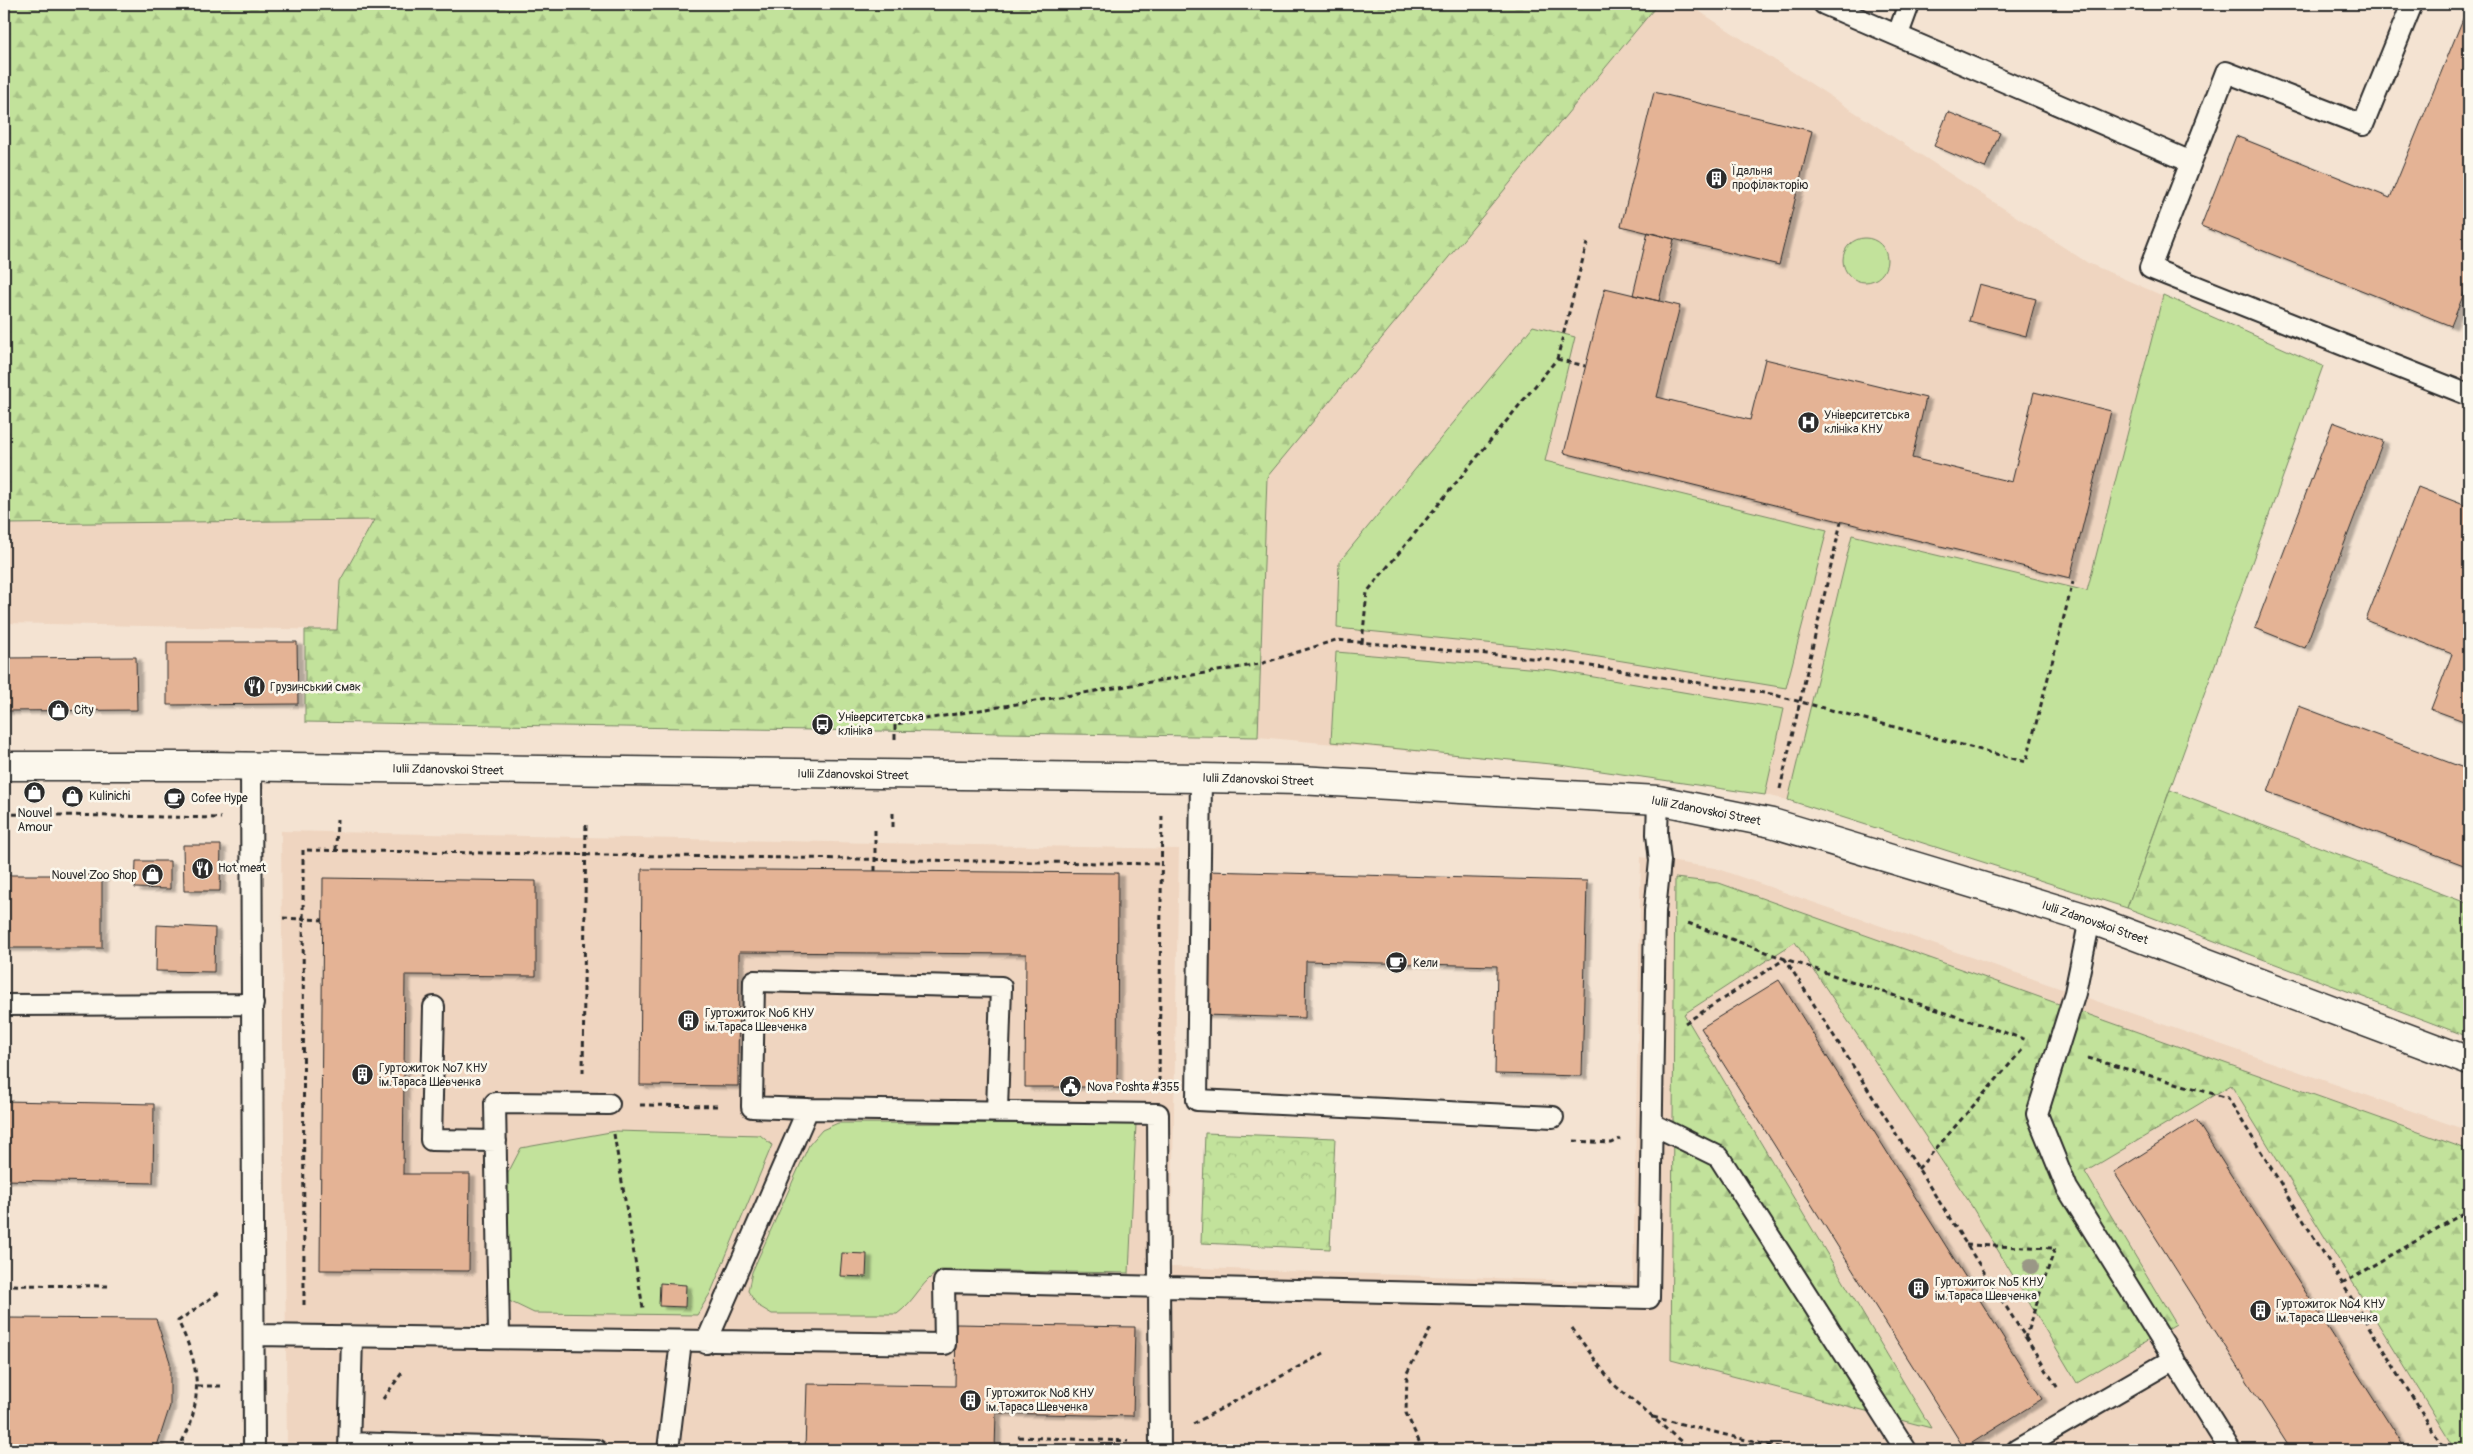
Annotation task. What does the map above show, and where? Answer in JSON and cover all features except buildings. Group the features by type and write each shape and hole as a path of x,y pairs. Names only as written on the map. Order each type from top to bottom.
{"street":[{"name":"Iulii Zdanovskoi Street","path":"4,766 251,766 1299,780 1658,800 1772,823 2090,920 2469,1062"}],"lane":[{"path":"1824,4 1898,34 2191,162"},
{"path":"1898,34 1909,4"},
{"path":"2412,4 2363,125 2226,72 2150,268 2469,394"},
{"path":"251,766 254,1450"},
{"path":"1201,778 1197,1100 1552,1117"},
{"path":"254,1335 681,1341 706,1343 945,1344 944,1282 1649,1298 1655,911 1660,861 1657,834 1658,800"},
{"path":"2090,920 2074,993 2037,1114 2067,1188 2230,1450"},
{"path":"997,1110 1000,987 754,981 752,1107 1158,1114 1160,1446"},
{"path":"4,1005 253,1004"},
{"path":"434,1007 431,1140 496,1141"},
{"path":"499,1338 495,1102 608,1104"},
{"path":"706,1343 808,1109"},
{"path":"1652,1124 1719,1157 1906,1450"},
{"path":"352,1337 350,1447 596,1450"},
{"path":"668,1450 681,1341"},
{"path":"2016,1450 2174,1359"}],"path":[{"path":"1362,643 1367,592 1557,359 1587,243"},
{"path":"1557,359 1585,366"},
{"path":"1772,823 1840,522"},
{"path":"895,724 1260,664 1336,640 1552,660 1771,694 2026,762 2073,582"},
{"path":"1158,1114 1163,778"},
{"path":"4,814 252,818"},
{"path":"336,850 337,819"},
{"path":"583,1104 586,822"},
{"path":"875,826 875,871"},
{"path":"304,1336 303,850 1162,864"},
{"path":"1655,911 1785,959 2030,1041 1918,1170"},
{"path":"252,916 323,920"},
{"path":"1653,1044 1785,959"},
{"path":"1785,959 2076,1416"},
{"path":"2057,1050 2228,1098 2445,1450"},
{"path":"649,1341 608,1104 752,1107"},
{"path":"1552,1117 1573,1141 1612,1143 1652,1124"},
{"path":"2342,1284 2469,1210"},
{"path":"1966,1244 2055,1248 2025,1338"},
{"path":"4,1284 110,1286"},
{"path":"178,1450 192,1420 198,1386 192,1352 178,1321 225,1288"},
{"path":"1423,1450 1406,1413 1407,1373 1449,1294"},
{"path":"1549,1296 1612,1383 1691,1450"},
{"path":"350,1447 428,1337"},
{"path":"1018,1437 1160,1446 1324,1352"},
{"path":"198,1386 224,1386"},
{"path":"1653,1416 1787,1450"}],"shaded area":[{"path":"4,4 1688,4 2088,263 2323,366 2127,908 1788,800 1765,795 1560,765 1258,737 1260,664 340,581 337,630 4,623"},
{"path":"281,831 1179,849 1171,1267 1633,1283 1641,857 1715,868 2469,1131 2469,1450 287,1450"}],"green space":[{"path":"4,4 1658,4 1267,477 1258,737 305,722 305,630 337,630 340,581 374,520 4,524"},
{"path":"1865,238 1877,242 1883,248 1887,260 1883,272 1877,278 1865,282 1853,278 1847,272 1843,260 1847,248 1853,242"},
{"path":"2163,295 2323,366 2127,908 1788,800 1852,535 2087,591"},
{"path":"1533,326 1575,337 1545,461 1827,530 1786,688 1556,650 1337,628 1339,562"},
{"path":"1336,652 1552,670 1784,709 1765,795 1560,765 1331,742"},
{"path":"2170,790 2469,904 2469,1037 2127,908"},
{"path":"1675,878 1719,883 2469,1150 2469,1450 2456,1450 2231,1085 2085,1172 2176,1324 2077,1383 1968,1200 1795,942 1684,1014 1931,1428 1671,1360"},
{"path":"838,1123 1136,1124 1129,1273 941,1270 929,1279 897,1314 772,1314 757,1305 748,1291 752,1272 809,1145 822,1130"},
{"path":"616,1131 760,1135 772,1145 711,1292 697,1315 534,1313 507,1300 508,1173 521,1148"},
{"path":"1205,1133 1335,1138 1330,1249 1201,1243"}],"place":[{"name":"Їдальня профілакторію","path":"1716,178"},
{"name":"Університетська клініка КНУ","path":"1808,422"},
{"name":"Грузинський смак","path":"254,687"},
{"name":"City","path":"58,710"},
{"name":"Університетська клініка","path":"822,724"},
{"name":"Nouvel Amour","path":"35,792"},
{"name":"Kulinichi","path":"73,796"},
{"name":"Cofee Hype","path":"175,798"},
{"name":"Hot meat","path":"202,868"},
{"name":"Nouvel Zoo Shop","path":"153,875"},
{"name":"Кели","path":"1397,963"},
{"name":"Гуртожиток №6 КНУ ім.Тараса Шевченка","path":"689,1020"},
{"name":"Гуртожиток №7 КНУ ім.Тараса Шевченка","path":"363,1075"},
{"name":"Nova Poshta #355","path":"1071,1087"},
{"name":"Гуртожиток №5 КНУ ім.Тараса Шевченка","path":"1919,1289"},
{"name":"Гуртожиток №4 КНУ ім.Тараса Шевченка","path":"2260,1311"},
{"name":"Гуртожиток №8 КНУ ім.Тараса Шевченка","path":"970,1400"}]}
